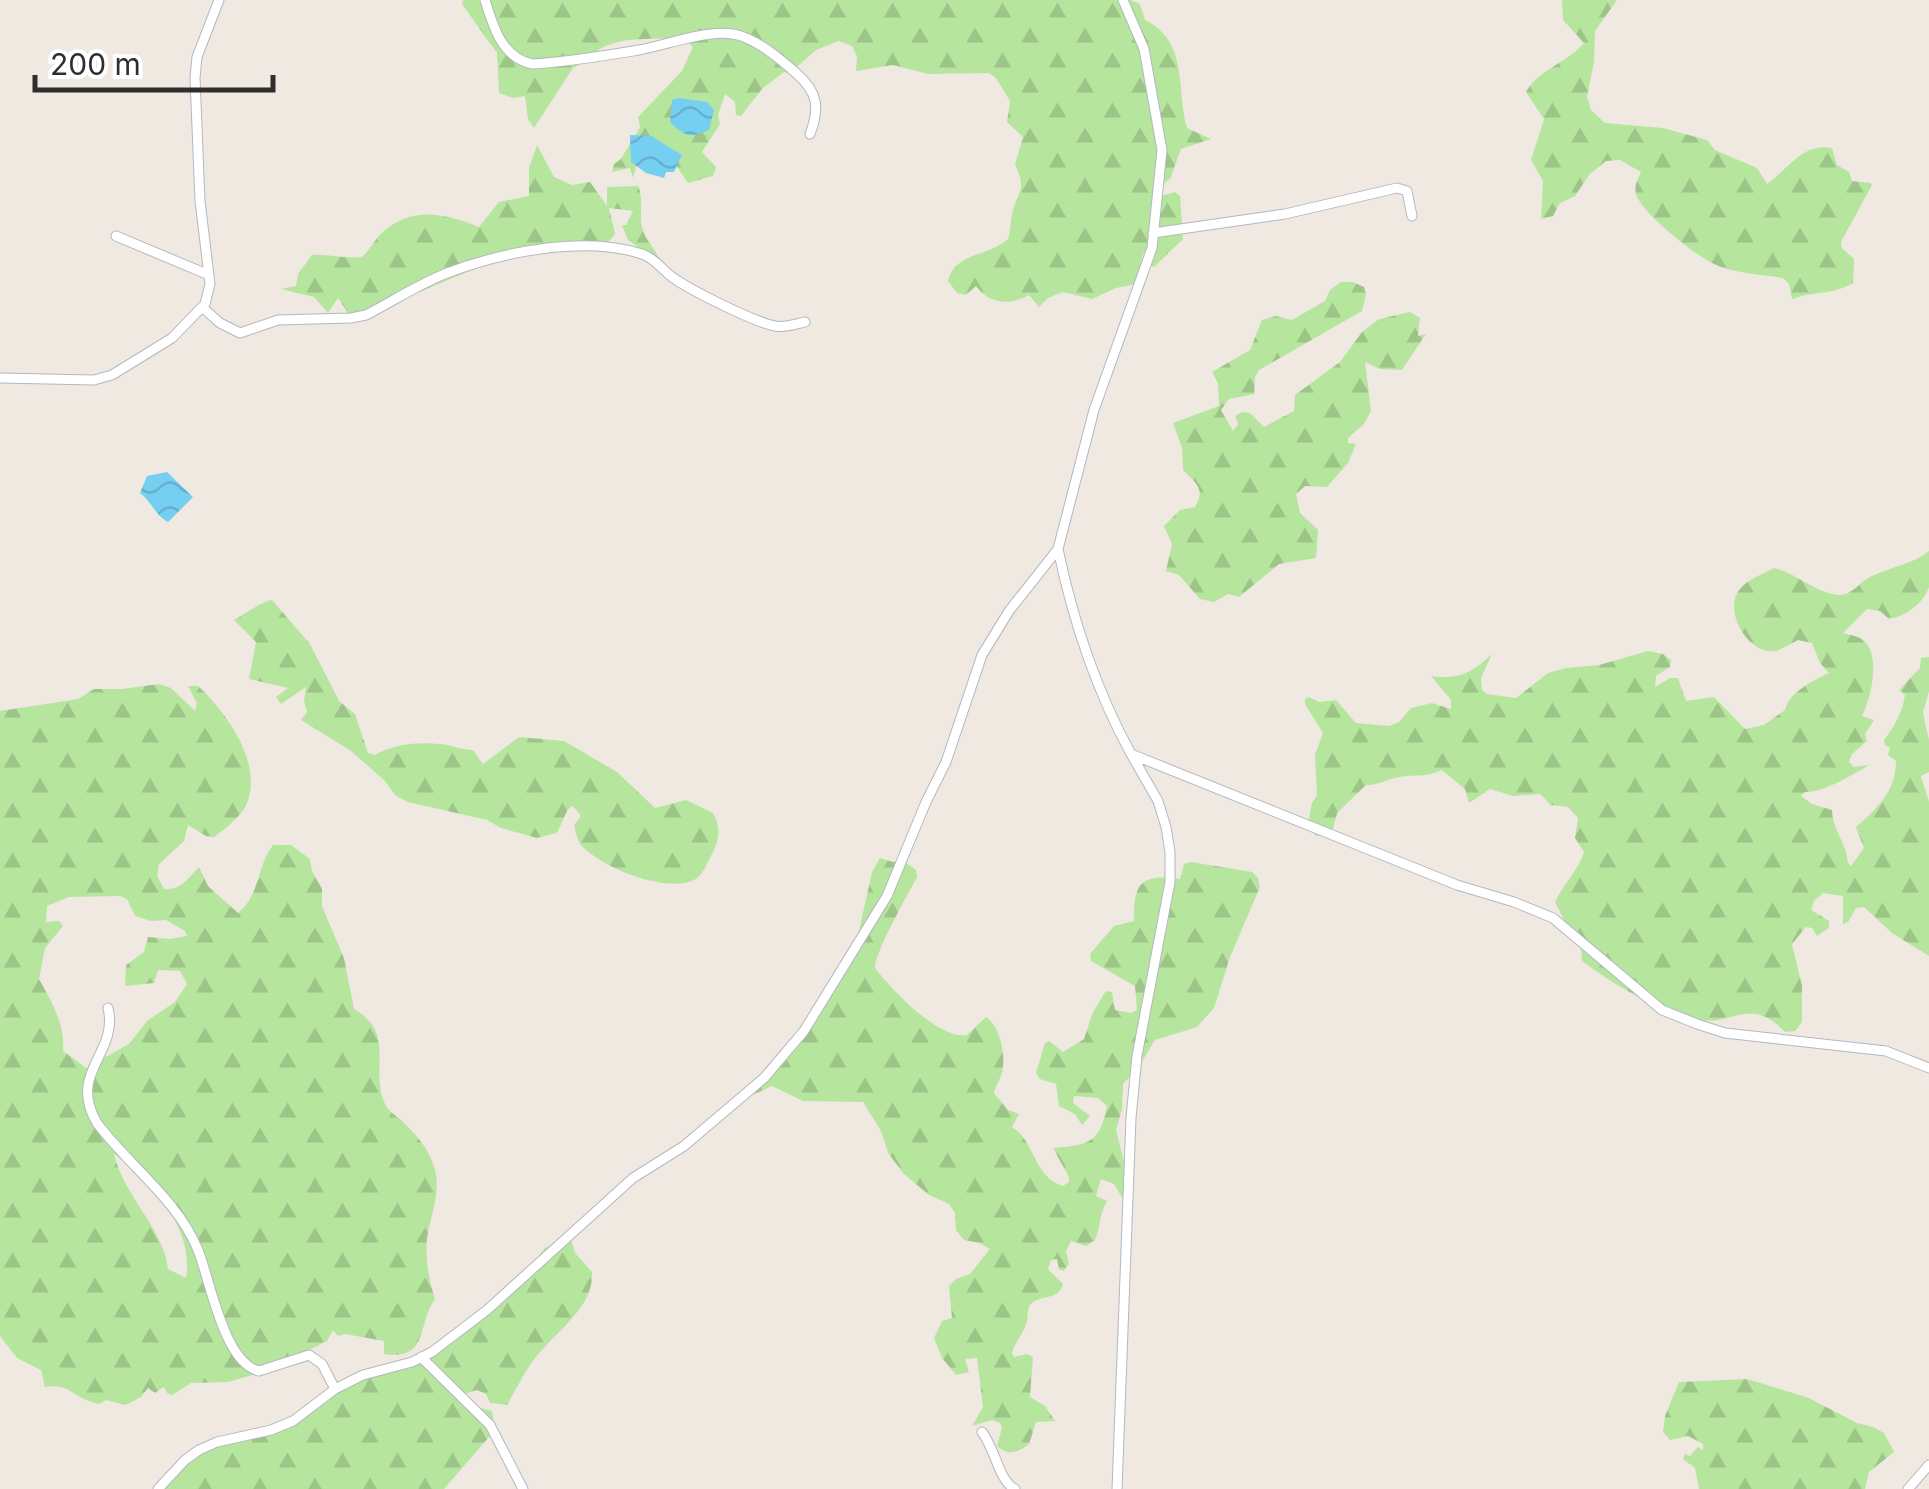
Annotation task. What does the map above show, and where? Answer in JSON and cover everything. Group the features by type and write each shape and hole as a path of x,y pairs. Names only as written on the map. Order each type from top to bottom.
{"street":[{"path":"0,378 94,380 112,375 172,338 203,308 210,284 200,201 194,78 197,57 219,0"},
{"path":"485,0 492,25 510,55 532,64 640,50 718,34 738,35 780,60 814,94 818,116 810,134"},
{"path":"158,1489 200,1450 293,1421 335,1389 363,1375 421,1357 486,1310 633,1178 684,1146 778,1064 804,1031 887,896 946,762 982,656 1018,600 1058,549 1094,410 1152,248 1162,150 1144,49 1123,0"},
{"path":"1154,233 1285,214 1397,188 1407,191 1412,216"},
{"path":"116,236 209,274"},
{"path":"203,308 240,333 278,320 351,318 366,315 446,274 479,263 522,252 617,248 650,257 674,278 757,320 776,326 806,322"},
{"path":"1058,549 1068,598 1105,706 1158,801 1166,827 1170,882 1132,1102 1117,1489"},
{"path":"1131,754 1374,853 1553,918 1662,1010 1697,1024 1725,1032 1886,1051 1929,1068"},
{"path":"108,1008 110,1027 86,1088 90,1112 109,1140 154,1186 186,1228 198,1249 228,1340 246,1365 259,1371 309,1355 322,1364 335,1389"},
{"path":"421,1357 490,1425 522,1489"},
{"path":"982,1432 996,1454 1004,1480 1014,1489"},
{"path":"1908,1489 1929,1465"}],"green space":[{"path":"463,0 1131,0 1140,4 1145,20 1159,29 1175,53 1187,128 1211,139 1181,149 1170,179 1153,191 1158,197 1175,192 1180,196 1183,239 1154,267 1154,249 1147,249 1141,262 1141,283 1116,288 1092,299 1063,292 1039,307 1029,295 1000,301 987,297 976,286 966,295 957,293 948,281 952,272 965,260 1008,239 1020,191 1021,180 1015,165 1023,137 1007,122 1010,101 989,73 928,74 893,65 856,71 857,56 852,46 839,41 816,50 790,73 784,72 762,89 741,116 736,115 735,102 725,94 718,115 720,124 702,152 716,167 713,176 688,183 676,165 639,157 633,178 630,168 612,172 614,164 640,127 638,117 682,71 693,47 682,37 629,40 600,49 573,68 534,128 528,119 525,96 513,98 499,93 497,53 462,4"},
{"path":"1562,0 1617,0 1595,31 1587,97 1591,110 1605,123 1663,128 1707,140 1715,150 1757,168 1767,184 1804,153 1832,148 1837,165 1849,172 1852,181 1870,183 1841,242 1854,259 1853,283 1792,299 1789,284 1783,278 1738,272 1712,263 1648,212 1636,194 1641,172 1620,160 1606,161 1589,175 1575,196 1560,203 1553,216 1541,219 1543,181 1531,160 1544,119 1526,92 1538,77 1584,43 1563,20"},
{"path":"537,145 554,177 572,185 590,182 607,206 607,187 638,186 642,227 660,263 628,240 622,225 626,225 633,211 609,208 615,234 605,246 487,257 477,268 378,309 349,314 338,298 328,313 314,297 281,289 296,286 298,274 312,255 362,257 382,233 405,218 442,216 479,227 499,202 529,196 529,168"},
{"path":"1341,282 1364,287 1362,311 1259,370 1254,394 1229,399 1221,410 1233,431 1238,424 1235,416 1242,412 1250,413 1264,427 1294,411 1295,395 1340,362 1362,332 1379,319 1410,312 1420,318 1418,336 1426,334 1402,370 1380,369 1365,362 1371,411 1364,424 1348,438 1348,443 1356,444 1348,463 1327,487 1305,486 1296,494 1300,513 1318,530 1316,558 1279,564 1239,597 1228,594 1214,602 1200,599 1179,575 1166,571 1172,544 1164,526 1180,510 1195,507 1200,495 1183,470 1182,448 1173,423 1219,406 1218,383 1212,372 1250,350 1262,320 1276,316 1292,320 1325,301 1330,290"},
{"path":"1929,551 1929,587 1918,604 1889,619 1880,611 1867,609 1843,633 1864,641 1873,659 1871,689 1862,716 1874,720 1865,734 1867,741 1849,762 1854,767 1869,765 1837,783 1801,796 1832,810 1851,866 1864,848 1856,827 1878,806 1893,781 1896,761 1888,755 1890,748 1884,740 1902,708 1905,695 1899,690 1920,668 1921,658 1929,657 1929,691 1923,713 1929,740 1929,772 1921,776 1929,802 1929,956 1892,933 1864,907 1856,908 1843,924 1843,896 1823,893 1811,910 1829,921 1829,928 1817,936 1812,928 1806,927 1792,944 1802,986 1802,1022 1795,1031 1785,1032 1772,1021 1750,1013 1706,1021 1678,1015 1634,995 1582,961 1578,944 1564,934 1565,922 1555,902 1584,852 1575,838 1578,818 1568,807 1551,805 1540,794 1513,796 1490,789 1469,803 1465,789 1442,770 1366,785 1337,813 1333,829 1325,836 1316,836 1308,823 1317,795 1315,755 1323,733 1305,704 1309,697 1319,702 1336,700 1356,723 1389,726 1399,722 1411,708 1432,703 1451,709 1451,700 1431,676 1464,674 1492,654 1481,678 1482,690 1516,698 1548,673 1599,665 1648,651 1671,660 1670,667 1656,676 1655,687 1678,678 1686,701 1714,697 1745,729 1764,725 1785,710 1797,692 1829,673 1812,643 1798,640 1776,651 1766,651 1748,639 1734,608 1743,585 1774,568 1839,595"},
{"path":"272,600 310,644 339,701 355,714 368,753 375,755 406,745 440,744 473,750 483,764 519,737 564,741 617,772 655,808 686,800 713,813 718,836 705,868 696,879 680,884 650,881 619,870 581,845 574,825 581,816 573,806 557,833 537,838 396,796 351,751 301,720 307,712 306,687 281,704 276,697 288,688 249,679 256,642 234,620"},
{"path":"159,684 171,688 195,711 197,703 188,686 198,686 230,724 250,771 247,803 237,817 214,837 188,825 184,841 159,864 157,876 164,889 180,885 199,867 208,886 238,913 255,889 273,845 291,845 310,859 322,888 322,906 344,958 354,1009 375,1029 385,1104 422,1143 437,1179 427,1247 435,1299 420,1338 408,1352 384,1354 384,1341 338,1336 333,1330 327,1341 266,1371 228,1382 191,1383 172,1395 164,1387 155,1393 148,1388 126,1405 106,1400 99,1404 61,1387 45,1387 41,1370 17,1358 0,1336 0,711 78,699 94,689","holes":["69,897 127,899 135,916 166,920 187,936 148,937 144,952 126,965 125,986 154,983 158,970 180,971 187,984 175,1002 147,1021 129,1044 86,1068 63,1051 60,1022 39,979 45,948 63,926 59,921 46,922 47,906","114,1154 143,1177 168,1207 184,1242 186,1278 168,1269 159,1240 126,1184"]},
{"path":"880,858 905,862 916,870 917,877 885,938 875,968 904,1000 943,1030 967,1035 986,1017 991,1022 1003,1054 994,1093 1008,1110 1019,1114 1012,1127 1026,1141 1046,1175 1063,1186 1069,1177 1053,1148 1090,1140 1100,1128 1107,1106 1098,1098 1074,1096 1073,1103 1090,1116 1082,1125 1075,1114 1059,1106 1056,1084 1040,1079 1036,1073 1045,1043 1049,1041 1063,1052 1084,1039 1093,1012 1106,991 1112,992 1115,1010 1137,1010 1135,986 1091,961 1090,954 1114,926 1134,921 1136,897 1143,883 1157,878 1180,879 1184,864 1252,872 1258,878 1260,887 1230,957 1214,1008 1197,1027 1155,1040 1123,1084 1116,1130 1126,1170 1125,1203 1114,1184 1101,1179 1096,1196 1107,1201 1095,1240 1086,1246 1071,1241 1066,1251 1069,1264 1064,1271 1059,1269 1057,1259 1051,1260 1048,1269 1063,1284 1061,1290 1029,1307 1026,1326 1012,1353 1014,1357 1033,1357 1030,1397 1045,1406 1055,1421 1036,1422 1029,1444 1013,1452 997,1446 1000,1423 992,1420 972,1426 983,1407 977,1358 965,1359 969,1372 956,1375 942,1358 934,1338 942,1321 952,1318 949,1286 970,1274 990,1249 964,1240 956,1230 955,1213 949,1204 929,1195 904,1174 888,1153 881,1131 863,1102 803,1101 772,1086 746,1098 787,1053 857,940 872,872"},
{"path":"571,1239 575,1253 592,1272 587,1297 532,1362 507,1405 490,1403 486,1394 477,1390 464,1394 462,1403 492,1411 495,1430 444,1489 154,1489 200,1448 275,1428 331,1393 444,1342 450,1332 466,1326 527,1270 545,1248"},
{"path":"1747,1379 1809,1398 1873,1427 1884,1433 1894,1452 1869,1472 1865,1489 1699,1489 1695,1468 1683,1459 1698,1447 1703,1450 1703,1444 1688,1436 1670,1440 1663,1432 1679,1382"}],"water":[{"path":"672,100 707,102 714,110 709,130 688,135 670,122"},
{"path":"630,135 651,136 682,155 674,172 666,172 664,178 646,173 631,162"},
{"path":"167,472 193,497 168,522 140,493 147,476"}]}
